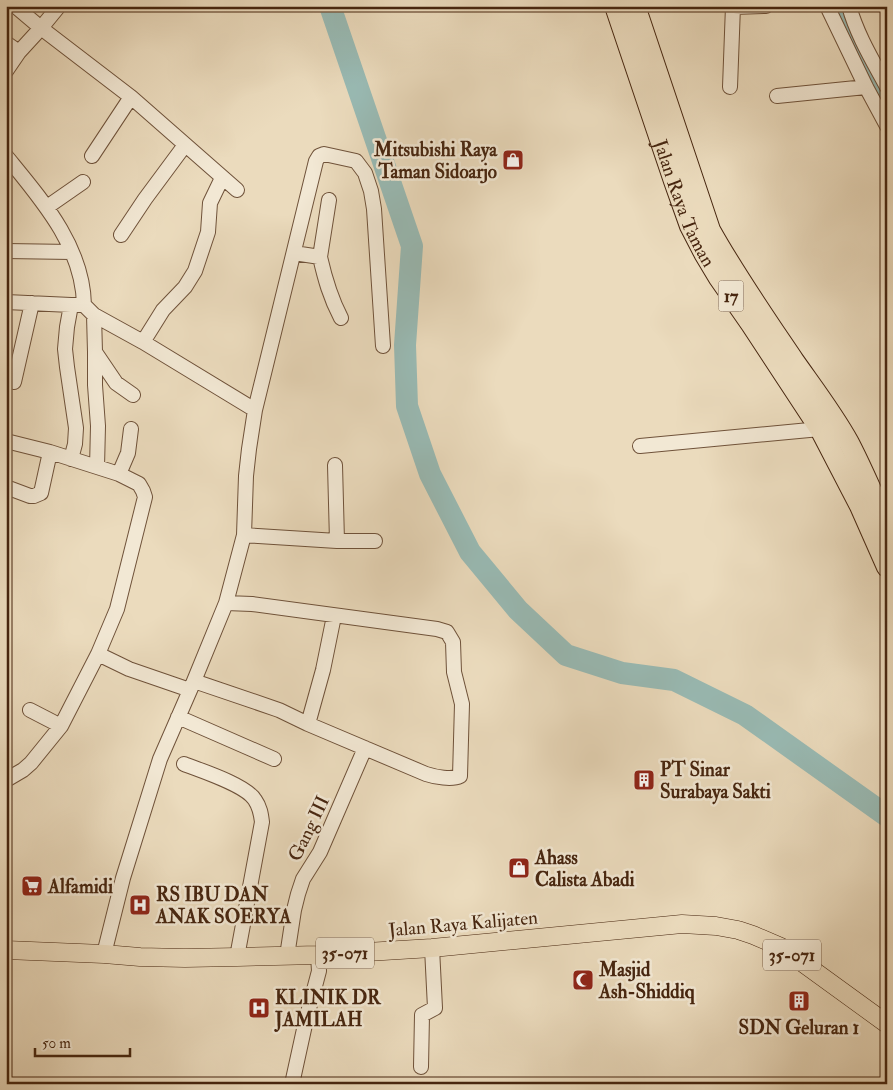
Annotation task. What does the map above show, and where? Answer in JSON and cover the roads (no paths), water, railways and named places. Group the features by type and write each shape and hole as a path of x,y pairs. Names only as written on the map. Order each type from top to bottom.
{"highway":[{"name":"Jalan Raya Taman","path":"615,6 690,226 718,278 751,324 820,429 860,506 887,567"},
{"name":"Jalan Raya Taman","path":"635,6 710,230 739,278 849,444 887,526"}],"main road":[{"name":"Jalan Raya Kalijaten","path":"6,950 140,957 318,955 432,948 682,924 716,926 738,930 781,947 887,1024"}],"street":[{"path":"15,6 131,97 237,190"},
{"path":"6,43 14,60 59,6"},
{"path":"730,87 733,7 766,6"},
{"path":"827,6 866,88 887,126"},
{"path":"849,6 861,38 882,66 887,87"},
{"path":"777,96 866,88"},
{"path":"92,156 131,97"},
{"path":"121,235 185,144"},
{"path":"104,954 132,848 160,759 226,603 244,535 246,476 255,410 316,161 319,156 324,154 356,161 365,173 371,191 374,209 383,346"},
{"path":"6,156 47,207 72,252 82,287 77,305 67,327 67,367 76,428 75,444 71,459"},
{"path":"144,342 163,310 185,287 195,271 210,224 210,203 222,178"},
{"path":"47,207 82,182"},
{"path":"329,200 320,256 332,302 341,318"},
{"path":"6,250 72,252"},
{"path":"294,253 320,256"},
{"path":"6,302 77,305 144,342 255,410"},
{"path":"14,382 32,303"},
{"path":"97,467 98,426 95,352 104,320"},
{"path":"95,352 116,383 133,395"},
{"path":"119,474 128,453 131,429"},
{"path":"640,446 820,429"},
{"path":"6,441 50,452 119,474 139,484 144,497 104,657 61,726 31,763 6,780"},
{"path":"6,487 30,496 41,493 50,452"},
{"path":"335,465 337,541"},
{"path":"244,535 337,541 375,541"},
{"path":"104,657 128,669 279,710 430,775 454,778 460,776 462,704 454,672 453,642 447,632 437,629 252,604 226,603"},
{"path":"308,724 323,670 334,616"},
{"path":"30,710 61,726"},
{"path":"178,716 274,759"},
{"name":"Gang III","path":"287,956 294,910 303,879 320,852 365,748"},
{"path":"184,764 243,788 255,798 261,811 262,822 237,957"},
{"path":"421,1067 422,1015 433,1010 435,1006 432,948"},
{"path":"292,1084 318,972 318,955"}],"waterway":[{"path":"330,6 412,246 405,345 407,406 430,474 470,552 518,610 566,655 622,673 674,680 745,715 887,816"},
{"path":"836,6 840,19 864,69 887,111"}],"place":[{"name":"Mitsubishi Raya Taman Sidoarjo","path":"513,160"},
{"name":"PT Sinar Surabaya Sakti","path":"644,780"},
{"name":"Ahass Calista Abadi","path":"519,868"},
{"name":"Alfamidi","path":"32,886"},
{"name":"RS IBU DAN ANAK SOERYA","path":"140,905"},
{"name":"Masjid Ash-Shiddiq","path":"583,980"},
{"name":"SDN Geluran 1","path":"799,1001"},
{"name":"KLINIK DR JAMILAH","path":"259,1008"}]}
